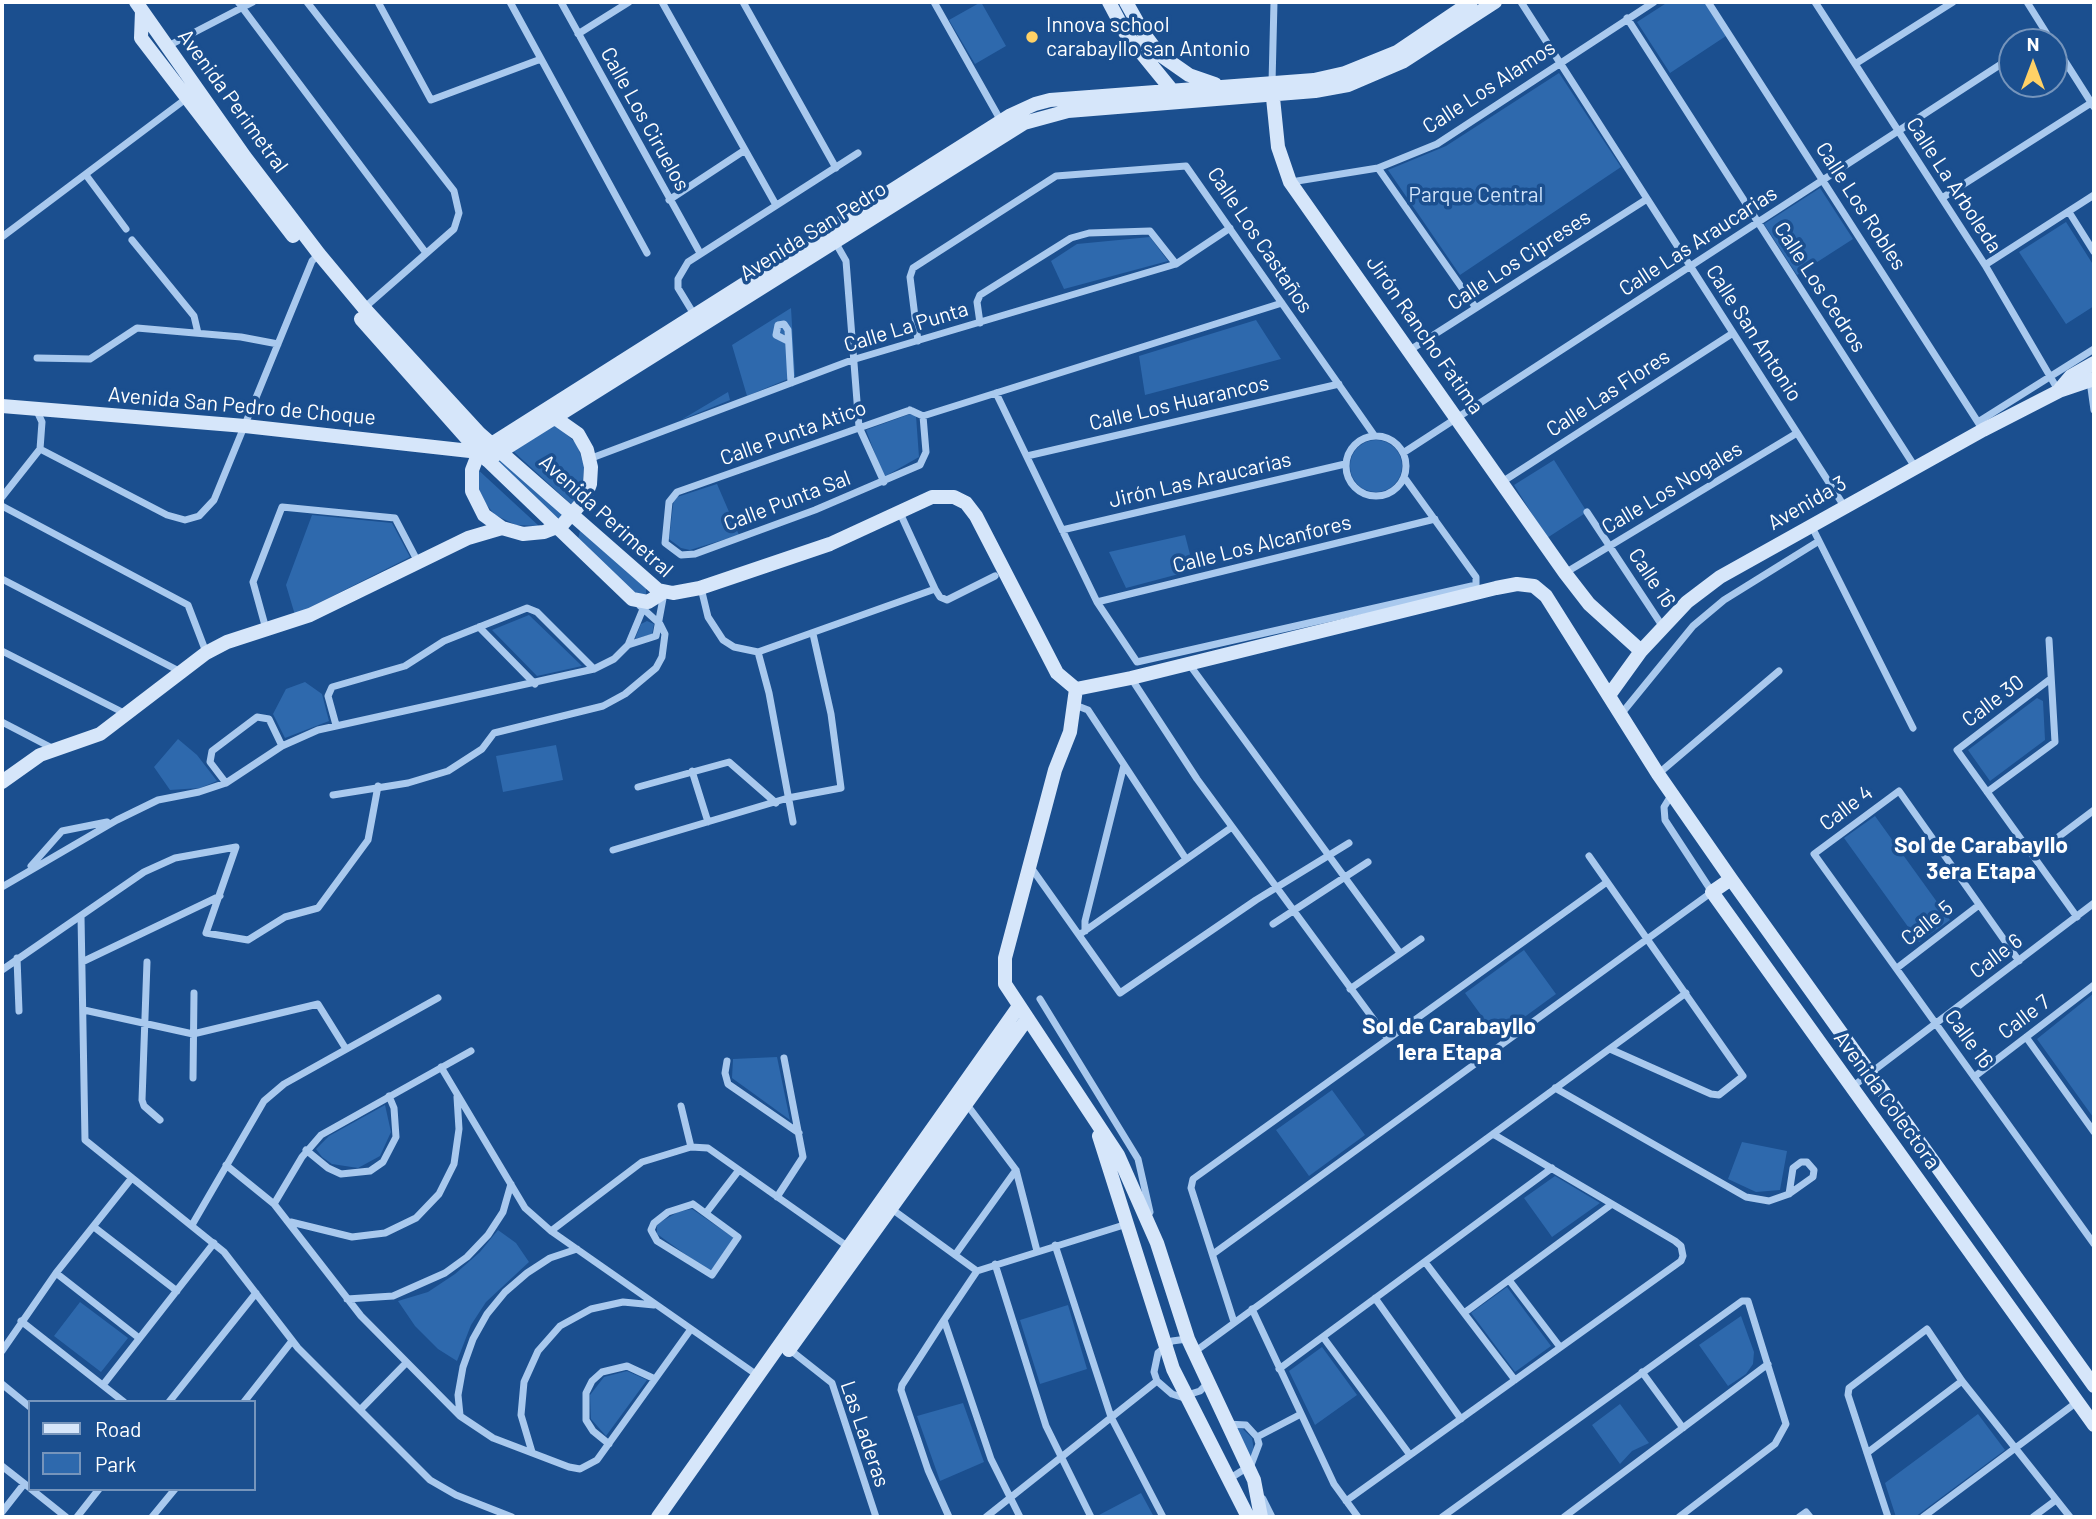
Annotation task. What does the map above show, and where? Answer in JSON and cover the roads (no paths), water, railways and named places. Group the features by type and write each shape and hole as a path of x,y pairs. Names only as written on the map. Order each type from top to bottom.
{"street":[{"path":"168,46 240,5 253,2"},
{"path":"307,2 454,191 459,213 454,229 364,308"},
{"path":"378,2 431,100 541,59"},
{"path":"510,2 647,253"},
{"name":"Calle Los Ciruelos","path":"561,2 699,253"},
{"path":"578,34 629,2"},
{"path":"662,2 776,205"},
{"path":"743,2 836,168"},
{"path":"934,2 1001,121"},
{"path":"1109,2 1126,34 1184,102"},
{"path":"1126,2 1143,34 1159,54 1189,75 1227,87"},
{"name":"Jirón Rancho Fatima","path":"1274,2 1272,89 1278,147 1290,182 1564,573 1589,604 1641,652"},
{"path":"1272,89 1372,64 1397,52 1471,2"},
{"path":"1272,89 1337,87 1378,75 1495,2"},
{"name":"Calle San Antonio","path":"1521,2 1844,506"},
{"name":"Calle Los Alamos","path":"1290,182 1378,168 1437,144 1654,2"},
{"name":"Calle Los Robles","path":"1708,2 1981,426"},
{"name":"Calle La Arboleda","path":"1815,2 1984,265 2059,391"},
{"path":"1855,64 1953,2"},
{"path":"2026,2 2043,28"},
{"path":"240,5 426,253"},
{"name":"Avenida Perimetral","path":"139,6 141,38 315,258 448,419 555,528 632,599 649,602 664,592 648,583 574,514 497,448 315,258 139,6"},
{"name":"Calle Los Cedros","path":"1627,18 1915,467"},
{"name":"Calle Las Araucarias","path":"1403,453 1998,66"},
{"path":"1941,198 2093,105 2068,66"},
{"name":"Avenida San Pedro","path":"550,415 695,316 832,237 1001,121 1051,107 1172,90 1227,87 1272,89"},
{"name":"Avenida San Pedro","path":"1051,107 1184,102 1272,89"},
{"path":"2,237 187,98"},
{"name":"Avenida San Pedro","path":"483,456 1022,117"},
{"path":"669,200 745,150"},
{"path":"695,316 678,288 681,272 699,253 858,153"},
{"name":"Calle Los Castaños","path":"918,341 910,277 913,268 1056,176 1185,166 1374,435"},
{"path":"1378,168 1476,308"},
{"path":"86,175 126,229"},
{"path":"1984,265 2094,195"},
{"name":"Calle Los Cipreses","path":"1410,350 1647,199"},
{"path":"2069,212 2094,252"},
{"name":"Calle La Punta","path":"589,458 852,360 1176,264 1230,228"},
{"path":"980,323 977,302 980,295 1071,238 1089,233 1150,231 1176,264"},
{"path":"832,237 846,261 859,427 884,481"},
{"path":"132,240 194,316 198,333"},
{"path":"40,449 167,516 185,520 199,516 214,500 315,258"},
{"name":"Calle Punta Atico","path":"673,494 910,410 923,416 1282,303"},
{"path":"37,358 90,359 136,328 241,337 278,344"},
{"name":"Calle Las Flores","path":"1502,482 1733,333"},
{"path":"788,341 791,383"},
{"path":"1981,426 2050,375 2094,349"},
{"name":"Avenida 3","path":"2059,391 2071,376 2094,363"},
{"path":"2092,380 2094,410"},
{"name":"Avenida 3","path":"1610,694 1641,652 1687,602 1720,577 1915,467 1981,426 2059,391 2092,380"},
{"name":"Calle Los Huarancos","path":"1027,456 1339,384"},
{"path":"996,393 1097,602 1132,658 1143,662 1476,585 1476,576 1404,477"},
{"name":"Avenida San Pedro de Choque","path":"2,406 245,426 433,446 483,456"},
{"path":"2,498 40,449 42,422 36,408"},
{"path":"2,782 40,755 100,734 206,653 310,615 468,538 502,528 534,534 555,528 574,514 590,484 589,458 578,434 550,415"},
{"name":"Calle Punta Sal","path":"673,494 669,502 664,536 671,550 681,555 695,554 884,481 925,460 923,416"},
{"path":"433,446 447,438 448,419"},
{"name":"Calle Los Nogales","path":"1564,573 1797,433"},
{"path":"1374,435 1394,441 1403,453 1406,464 1404,477 1391,492 1370,496 1353,486 1345,464 1355,443 1374,435"},
{"path":"468,538 478,507 471,480 483,456"},
{"name":"Jirón Las Araucarias","path":"1062,530 1345,464"},
{"path":"628,645 652,639 660,624 664,592 700,588 830,544 932,497 943,495 966,503 1057,673 1076,689 1075,705 1003,971 1005,984 1118,1155 1157,1243"},
{"path":"2,506 181,600 192,611 206,653"},
{"path":"266,629 253,582 282,507 395,518 418,563"},
{"path":"478,507 502,528"},
{"name":"Calle 16","path":"1587,512 1664,628"},
{"path":"900,513 940,597 947,600 995,576"},
{"name":"Calle Los Alcanfores","path":"1097,602 1435,519"},
{"path":"1811,525 1913,728"},
{"path":"1622,713 1693,626 1724,600 1819,541"},
{"path":"2,579 181,671"},
{"name":"Avenida Colectora","path":"1076,689 1517,584 1534,586 1546,596 1658,774 1731,879 1872,1072 2094,1387"},
{"path":"700,588 708,617 723,640 734,647 758,652 935,589"},
{"path":"333,795 408,783 448,771 482,749 494,733 603,706 625,694 656,668 665,634 660,624 632,599"},
{"path":"336,725 328,696 332,687 400,668 444,641 532,609 594,669"},
{"path":"2,887 117,820 158,800 199,792 226,783 282,746 336,725 535,684 594,669 614,659 628,645 643,609"},
{"path":"479,627 535,684"},
{"path":"613,850 788,798 836,790 842,784 831,714 813,634"},
{"path":"2049,640 2049,680 2055,741 1987,792 2077,917"},
{"path":"2,651 127,715"},
{"path":"758,652 769,694 793,822"},
{"path":"1189,664 1400,953"},
{"path":"1658,774 1779,671"},
{"path":"1131,678 1232,827 1388,1039"},
{"name":"Calle 30","path":"1987,792 1957,750 2049,680"},
{"path":"1075,705 1088,710 1186,859"},
{"path":"226,783 210,762 212,751 257,718 270,719 282,746"},
{"path":"2,722 54,749"},
{"path":"638,787 729,762 776,803"},
{"path":"1082,933 1124,765"},
{"path":"692,771 708,822"},
{"path":"2,970 144,872 175,858 236,848 206,933 248,940 285,917 318,908 368,840 378,786"},
{"name":"Calle 4","path":"1814,854 1899,791 1979,905"},
{"name":"Avenida Colectora","path":"1672,794 1664,807 1665,820 1712,892 2094,1425"},
{"path":"2033,856 2094,810"},
{"path":"23,874 62,831 117,820"},
{"path":"1082,933 1232,827"},
{"path":"1030,866 1082,933 1120,993 1276,887 1349,842"},
{"name":"Calle 16","path":"1814,854 2094,1243"},
{"path":"1589,856 1743,1072 1741,1078 1719,1095 1710,1094 1610,1048"},
{"path":"1273,924 1368,862"},
{"path":"1213,1254 1731,879"},
{"path":"1234,1322 1191,1188 1193,1178 1607,882"},
{"path":"82,962 220,896"},
{"name":"Calle 6","path":"1852,1087 2094,903"},
{"path":"1979,905 2018,961"},
{"name":"Calle 5","path":"1897,968 1979,905"},
{"path":"81,916 84,1136 131,1178 214,1243 292,1341 430,1480 456,1495 512,1517"},
{"path":"1350,989 1421,939"},
{"path":"17,958 19,1011"},
{"path":"148,962 142,1100 144,1107 160,1120"},
{"name":"Calle 7","path":"1974,1077 2094,985"},
{"path":"193,1078 194,993"},
{"path":"1166,1345 1190,1346 1234,1322 1686,993"},
{"path":"192,1226 264,1101 284,1084 438,998"},
{"path":"1040,999 1138,1159 1157,1243 1190,1346 1272,1517"},
{"path":"84,1010 193,1034 318,1004 346,1049"},
{"path":"657,1517 757,1375 784,1347 1023,1013"},
{"path":"2026,1037 2094,1132"},
{"path":"274,1204 306,1150 331,1128 471,1051"},
{"path":"777,1196 803,1157 784,1058"},
{"path":"727,1061 725,1073 728,1084 800,1133"},
{"path":"441,1067 526,1208 551,1231 757,1375"},
{"path":"1555,1088 1746,1197 1769,1201 1788,1194 1813,1177 1814,1170 1807,1162 1801,1161 1793,1168 1788,1194"},
{"path":"290,1222 352,1237 386,1233 416,1218 439,1194 454,1164 459,1129 457,1094"},
{"path":"306,1150 328,1168 341,1174 370,1171 383,1162 396,1137 394,1108 389,1096"},
{"path":"962,1098 1016,1170 1037,1251"},
{"path":"681,1106 691,1147"},
{"path":"1093,1119 1185,1396 1248,1517"},
{"path":"1346,1501 1681,1261 1681,1246 1675,1241 1493,1134"},
{"path":"551,1231 642,1162 691,1147 708,1148 847,1246"},
{"path":"226,1165 274,1204 347,1298 406,1363 460,1416 493,1438 580,1469 597,1460 691,1329"},
{"path":"1279,1369 1552,1168"},
{"path":"706,1213 739,1170"},
{"path":"955,1255 1016,1170"},
{"path":"2,1350 56,1273 131,1178"},
{"path":"347,1298 393,1296 445,1273 488,1235 503,1212 511,1184"},
{"path":"1464,1314 1612,1203"},
{"path":"693,1204 706,1213 738,1237 712,1275 657,1241 651,1230 653,1223 681,1206 693,1204"},
{"path":"784,1347 847,1246 885,1204"},
{"path":"885,1204 977,1271"},
{"path":"949,1517 928,1470 901,1391 902,1385 977,1271 1128,1223"},
{"path":"94,1227 177,1291"},
{"path":"103,1385 214,1243"},
{"path":"1055,1245 1111,1418 1163,1517"},
{"path":"460,1416 458,1395 463,1367 473,1339 487,1314 505,1292 527,1273 550,1258 577,1249"},
{"path":"1425,1262 1515,1380"},
{"path":"995,1264 1046,1426 1091,1517"},
{"path":"56,1273 139,1338"},
{"path":"1509,1280 1560,1348"},
{"path":"171,1400 256,1293"},
{"path":"1375,1298 1461,1419"},
{"path":"1443,1517 1742,1301 1748,1301 1785,1413 1786,1424 1782,1435 1679,1517"},
{"path":"532,1452 521,1415 524,1382 538,1351 560,1326 591,1309 623,1302 658,1306"},
{"path":"1252,1309 1334,1484 1358,1517"},
{"path":"944,1320 987,1448 1020,1517"},
{"path":"21,1321 122,1400"},
{"path":"1888,1517 1848,1395 1849,1388 1927,1329 1962,1381 2070,1517"},
{"path":"1323,1337 1410,1455"},
{"path":"246,1400 292,1341"},
{"path":"1166,1345 1155,1362 1157,1381 1172,1394 1185,1396 1200,1391 1208,1384"},
{"name":"Las Laderas","path":"784,1347 832,1383 876,1517"},
{"path":"360,1410 406,1363"},
{"path":"1564,1517 1768,1364"},
{"path":"609,1444 593,1431 586,1420 586,1393 592,1381 602,1372 627,1366 655,1379"},
{"path":"1642,1372 1683,1428"},
{"path":"986,1517 1157,1381"},
{"path":"1867,1453 1962,1381"},
{"path":"2,1384 28,1405"},
{"path":"1923,1517 2077,1402"},
{"path":"1257,1437 1301,1414"},
{"path":"1227,1424 1246,1425 1257,1437 1259,1451 1251,1474 1261,1517"},
{"path":"2,1466 28,1487 2,1512"},
{"path":"1228,1479 1251,1474"},
{"path":"33,1491 66,1517"},
{"path":"77,1517 97,1491"},
{"path":"152,1517 173,1491"},
{"path":"2033,1517 2056,1500"},
{"path":"1799,1517 1806,1512 1810,1517"}],"place":[{"name":"Innova school carabayllo san Antonio","path":"1032,37"}],"district":[{"name":"Sol de Carabayllo 3era Etapa","path":"1981,858"},
{"name":"Sol de Carabayllo 1era Etapa","path":"1449,1039"}],"park label":[{"name":"Parque Central","path":"1476,195"}]}
